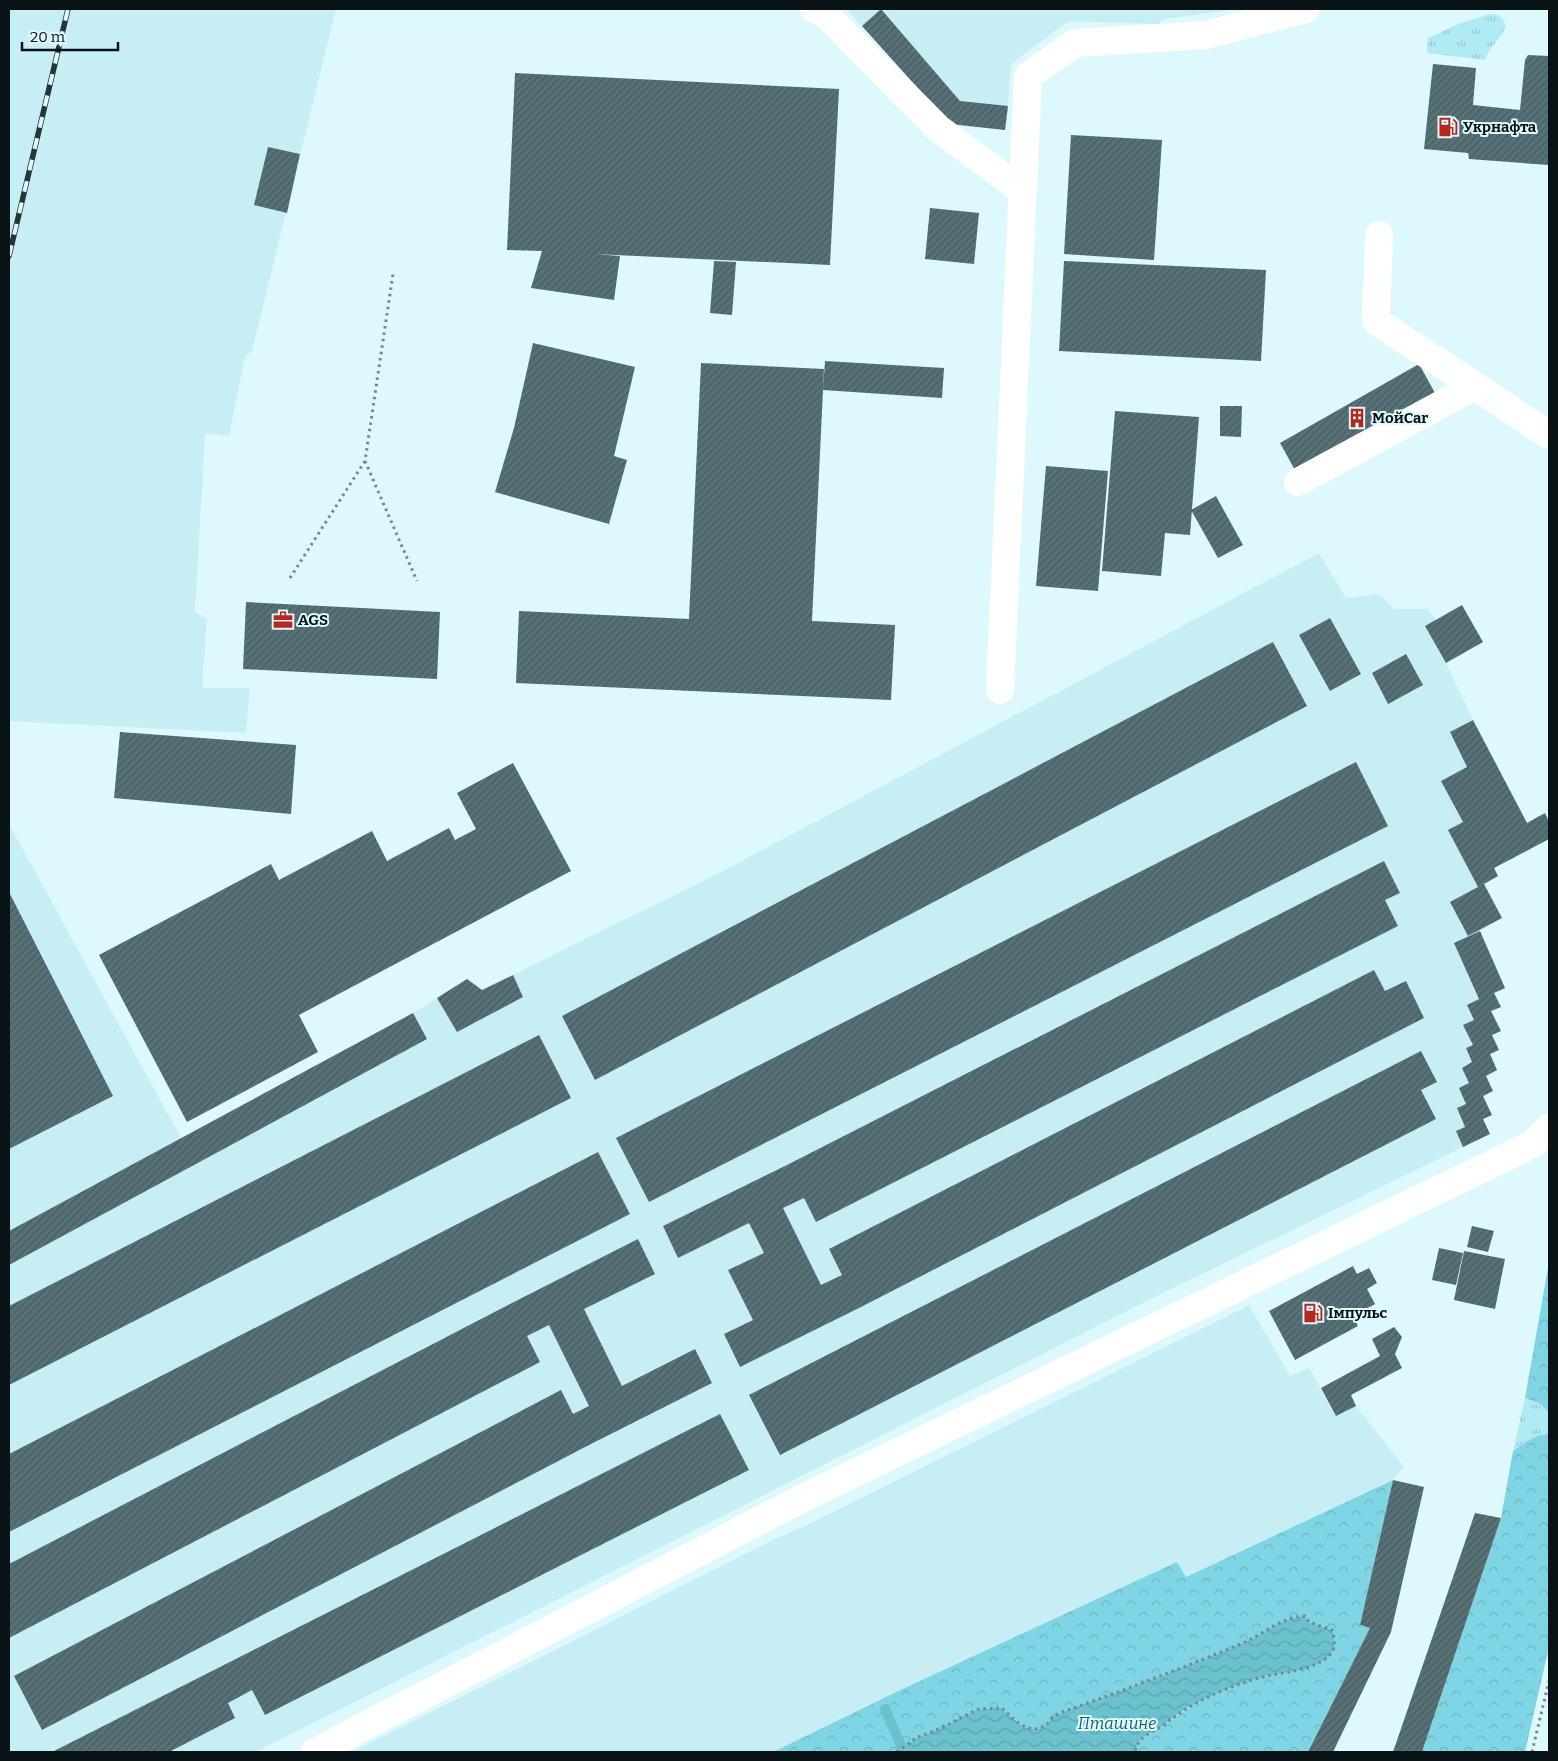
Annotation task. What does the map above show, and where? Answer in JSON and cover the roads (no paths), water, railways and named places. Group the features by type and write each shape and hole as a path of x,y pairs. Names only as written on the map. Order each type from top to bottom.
{"lane":[{"path":"814,9 823,12 939,129 1023,191"},
{"path":"1000,690 1028,76 1075,43 1206,35 1306,9"},
{"path":"1379,236 1376,321 1549,435"},
{"path":"1298,482 1475,386"},
{"path":"314,1752 795,1502 1533,1144 1549,1128"}],"water":[{"name":"Пташине","path":"1305,1616 1309,1622 1332,1630 1334,1647 1332,1652 1321,1662 1295,1671 1248,1681 1210,1696 1187,1708 1145,1737 1138,1743 1135,1752 897,1752 916,1738 941,1728 978,1709 1002,1708 1022,1725 1034,1729 1040,1728 1060,1713 1156,1678 1243,1643 1288,1619"}],"waterway":[{"path":"885,1709 902,1748"}],"railway":[{"path":"9,256 68,9"}],"place":[{"name":"Укрнафта","path":"1448,127"},
{"name":"МойCar","path":"1357,418"},
{"name":"AGS","path":"283,620"},
{"name":"Імпульс","path":"1313,1313"}]}
